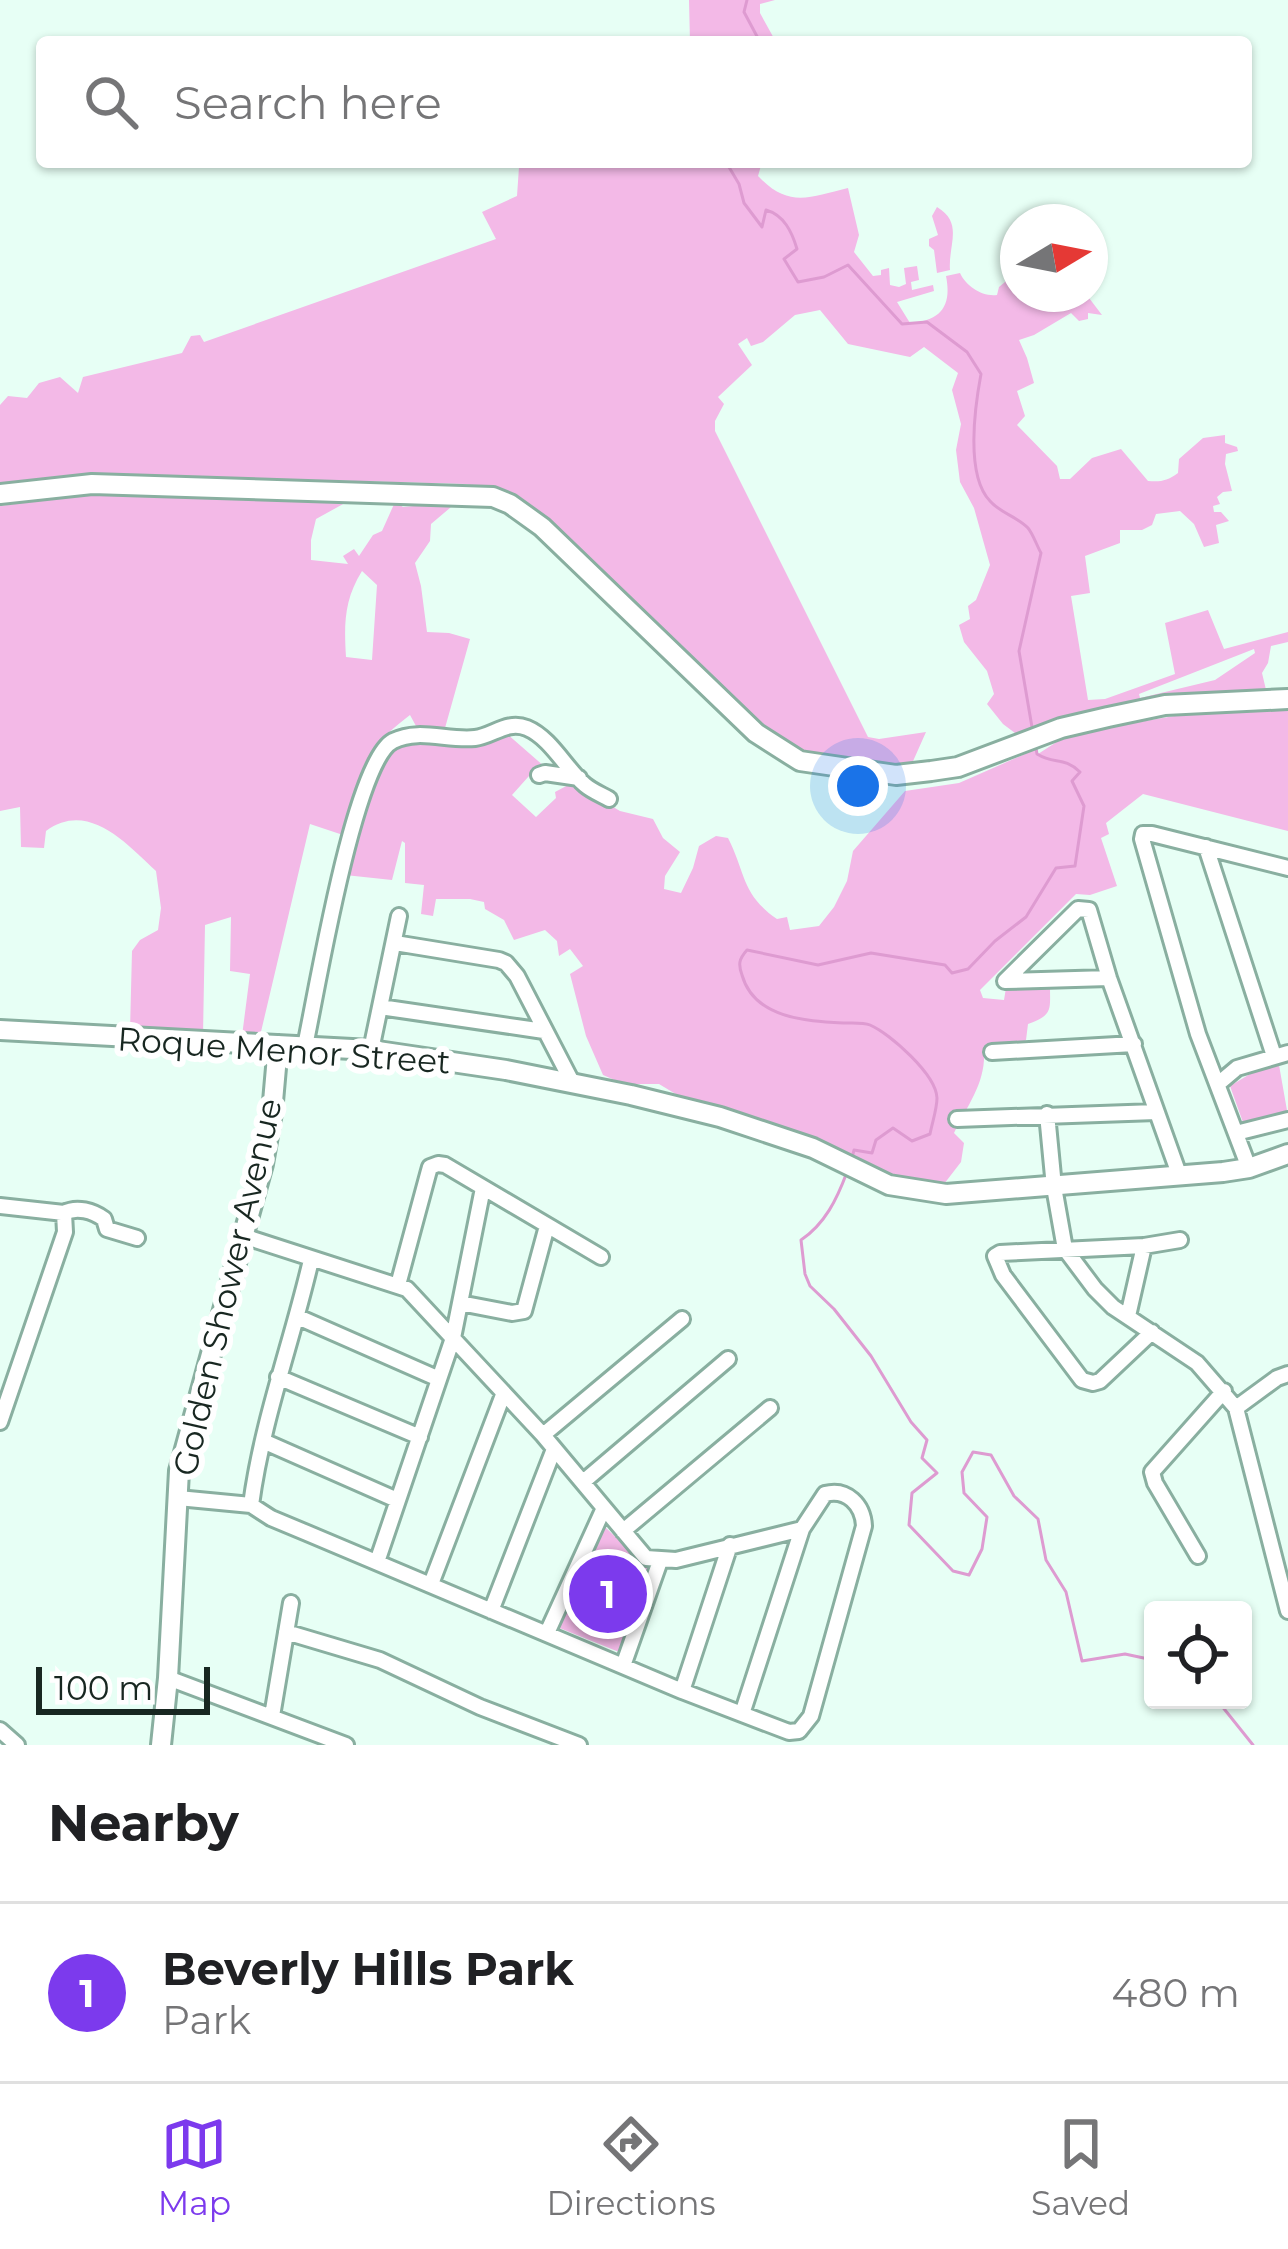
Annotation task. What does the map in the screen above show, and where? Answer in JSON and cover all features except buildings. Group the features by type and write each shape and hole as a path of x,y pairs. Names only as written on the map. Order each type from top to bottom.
{"street":[{"path":"0,494 92,484 493,497 542,527 756,734 800,761 896,775 958,767 1061,728 1165,705 1288,699"},
{"path":"305,1046 344,855 368,774 386,746 414,734 477,739 511,724 530,729 584,785 609,799"},
{"path":"539,775 579,778"},
{"path":"1249,1168 1198,1034 1142,839 1147,833 1285,867 1288,885"},
{"path":"1206,847 1281,1054 1237,1068 1217,1084"},
{"path":"1109,978 1005,981 1082,908 1089,910 1180,1177"},
{"path":"371,1050 399,916"},
{"path":"394,943 506,963 572,1082"},
{"path":"380,1006 544,1031"},
{"name":"Roque Menor Street","path":"0,1030 371,1050 572,1082 720,1117 781,1136 889,1185 946,1194 1180,1177 1249,1168 1288,1154"},
{"path":"992,1052 1134,1044"},
{"name":"Golden Shower Avenue","path":"161,1745 179,1471 263,1164 278,1045"},
{"path":"957,1119 1156,1112"},
{"path":"1047,1114 1065,1249 1094,1289 1198,1363 1236,1408 1288,1611"},
{"path":"1236,1133 1288,1120"},
{"path":"398,1285 430,1167 438,1164 601,1257"},
{"path":"376,1562 453,1337 483,1188"},
{"path":"0,1223 3,1206 64,1213 75,1210 92,1212 104,1219 107,1229 137,1238"},
{"path":"0,1423 64,1232 64,1213"},
{"path":"460,1303 524,1311 547,1226"},
{"path":"243,1236 398,1285 419,1300 646,1558 691,1557 802,1528"},
{"path":"1152,1332 1100,1381 1088,1383 1077,1376 1003,1275 995,1256 1180,1240"},
{"path":"1128,1316 1144,1246"},
{"path":"251,1505 278,1377 311,1259"},
{"path":"298,1317 439,1379"},
{"path":"543,1436 682,1319"},
{"path":"583,1482 728,1359"},
{"path":"1236,1408 1288,1374"},
{"path":"278,1377 421,1437"},
{"path":"1198,1556 1152,1472 1224,1391"},
{"path":"431,1584 503,1395"},
{"path":"623,1531 770,1408"},
{"path":"263,1442 397,1500"},
{"path":"491,1611 554,1449"},
{"path":"178,1498 251,1505 271,1518 491,1611 682,1691 742,1714 789,1732 799,1731 811,1716 864,1526 863,1513 845,1494 831,1492 818,1502 802,1528 742,1714"},
{"path":"547,1634 604,1508"},
{"path":"682,1691 730,1545"},
{"path":"623,1666 660,1561"},
{"path":"272,1716 291,1603"},
{"path":"286,1632 380,1660 480,1707 579,1745"},
{"path":"168,1678 346,1745"},
{"path":"0,1730 17,1745"}],"shaded area":[{"path":"689,0 775,0 760,4 773,36 690,36"},
{"path":"519,168 760,168 758,176 790,197 848,188 859,235 854,252 873,276 889,268 890,285 899,287 906,284 904,268 917,266 919,280 911,282 912,290 933,285 934,291 897,302 910,323 930,319 942,310 946,276 960,273 975,290 986,294 997,295 1000,286 1000,312 1100,312 1102,315 1088,313 1088,319 1079,321 1071,313 1019,340 1034,383 1017,391 1025,416 1017,425 1057,466 1060,479 1070,479 1092,458 1121,449 1148,481 1160,481 1178,473 1179,459 1203,438 1225,435 1225,443 1237,447 1238,451 1226,454 1232,491 1223,492 1217,497 1220,504 1213,506 1214,512 1221,512 1229,521 1216,525 1219,543 1204,547 1194,524 1180,511 1156,514 1152,525 1120,530 1120,543 1085,556 1090,593 1071,596 1088,700 1105,699 1175,674 1165,623 1208,610 1224,649 1288,632 1288,642 1271,646 1262,673 1267,694 1033,735 1038,754 1069,734 1288,703 1288,831 1143,794 1106,823 1109,834 1101,838 1117,886 1090,895 1076,894 980,990 983,998 1004,1000 1006,988 1050,986 1050,1006 1042,1018 1028,1024 1026,1040 984,1050 979,1083 954,1133 964,1143 961,1162 944,1184 887,1177 788,1132 728,1110 689,1102 659,1084 624,1084 603,1075 586,1036 570,974 583,966 570,949 559,956 557,941 545,930 514,940 504,920 485,909 484,902 436,899 433,916 421,914 424,885 405,883 402,841 392,880 345,875 347,849 388,749 416,741 507,734 545,767 512,795 536,817 556,798 555,792 572,783 620,811 653,819 663,838 680,852 665,876 664,889 681,893 699,846 716,836 728,838 750,892 765,910 777,919 787,917 790,930 819,926 847,881 853,851 905,791 959,783 1025,754 1019,736 987,704 994,694 987,671 964,642 959,625 970,619 968,606 976,600 990,565 974,508 960,482 956,450 961,424 952,390 958,373 924,347 910,357 848,344 820,310 795,315 763,342 751,346 747,338 738,344 752,365 718,397 724,404 715,421 715,431 868,737 926,732 910,768 809,756 761,728 544,518 512,495 466,484 105,474 0,488 0,405 8,396 27,398 39,383 60,377 78,393 83,377 182,353 191,336 200,335 204,342 496,239 482,212 517,196","holes":["1254,649 1255,653 1215,680 1140,698 1139,694"]},
{"path":"937,207 950,220 953,235 950,270 937,273 929,239 938,235 932,216"},
{"path":"93,493 345,503 316,519 311,560 348,564 343,556 354,549 359,556 373,535 382,531 395,502 403,507 457,502 431,524 430,541 415,563 427,632 470,639 445,728 416,726 410,715 368,758 346,836 310,824 260,1036 242,1036 250,974 230,971 231,917 205,925 203,1035 130,1031 132,951 158,930 161,908 156,871 106,829 77,820 46,831 44,848 21,847 20,807 0,811 0,506","holes":["362,571 377,585 372,660 346,657 346,612"]},
{"path":"1279,1065 1288,1116 1245,1128 1230,1086 1255,1071"},
{"path":"601,1523 637,1558 656,1561 624,1654 557,1627"}],"waterway":[{"path":"747,0 744,12 757,36"},
{"path":"730,168 744,203 762,227 766,210 790,231 797,249 784,259 798,282 824,277 848,265 902,324 927,322 967,352 981,374 974,440 977,475 990,501 1028,528 1041,553 1019,651 1033,733"},
{"path":"852,1158 854,1150 872,1153 876,1140 893,1128 912,1141 930,1134 935,1088 900,1046 870,1025 798,1018 769,1009 748,989 741,959 747,950 818,965 871,953 945,965 952,973 968,969 1026,917 1056,868 1075,866 1084,806 1072,781 1080,772 1037,754 1036,748"},
{"path":"847,1172 829,1210 801,1240 805,1274 810,1286 871,1356 927,1440 922,1458 937,1473 912,1493 909,1525 953,1571 969,1575 982,1549 987,1517 964,1493 962,1472 973,1452 991,1455 1014,1496 1038,1519 1046,1560 1066,1592 1082,1661 1125,1654 1144,1658"},
{"path":"1224,1709 1253,1745"}],"place":[{"name":"Beverly Hills Park","path":"608,1594"}]}
